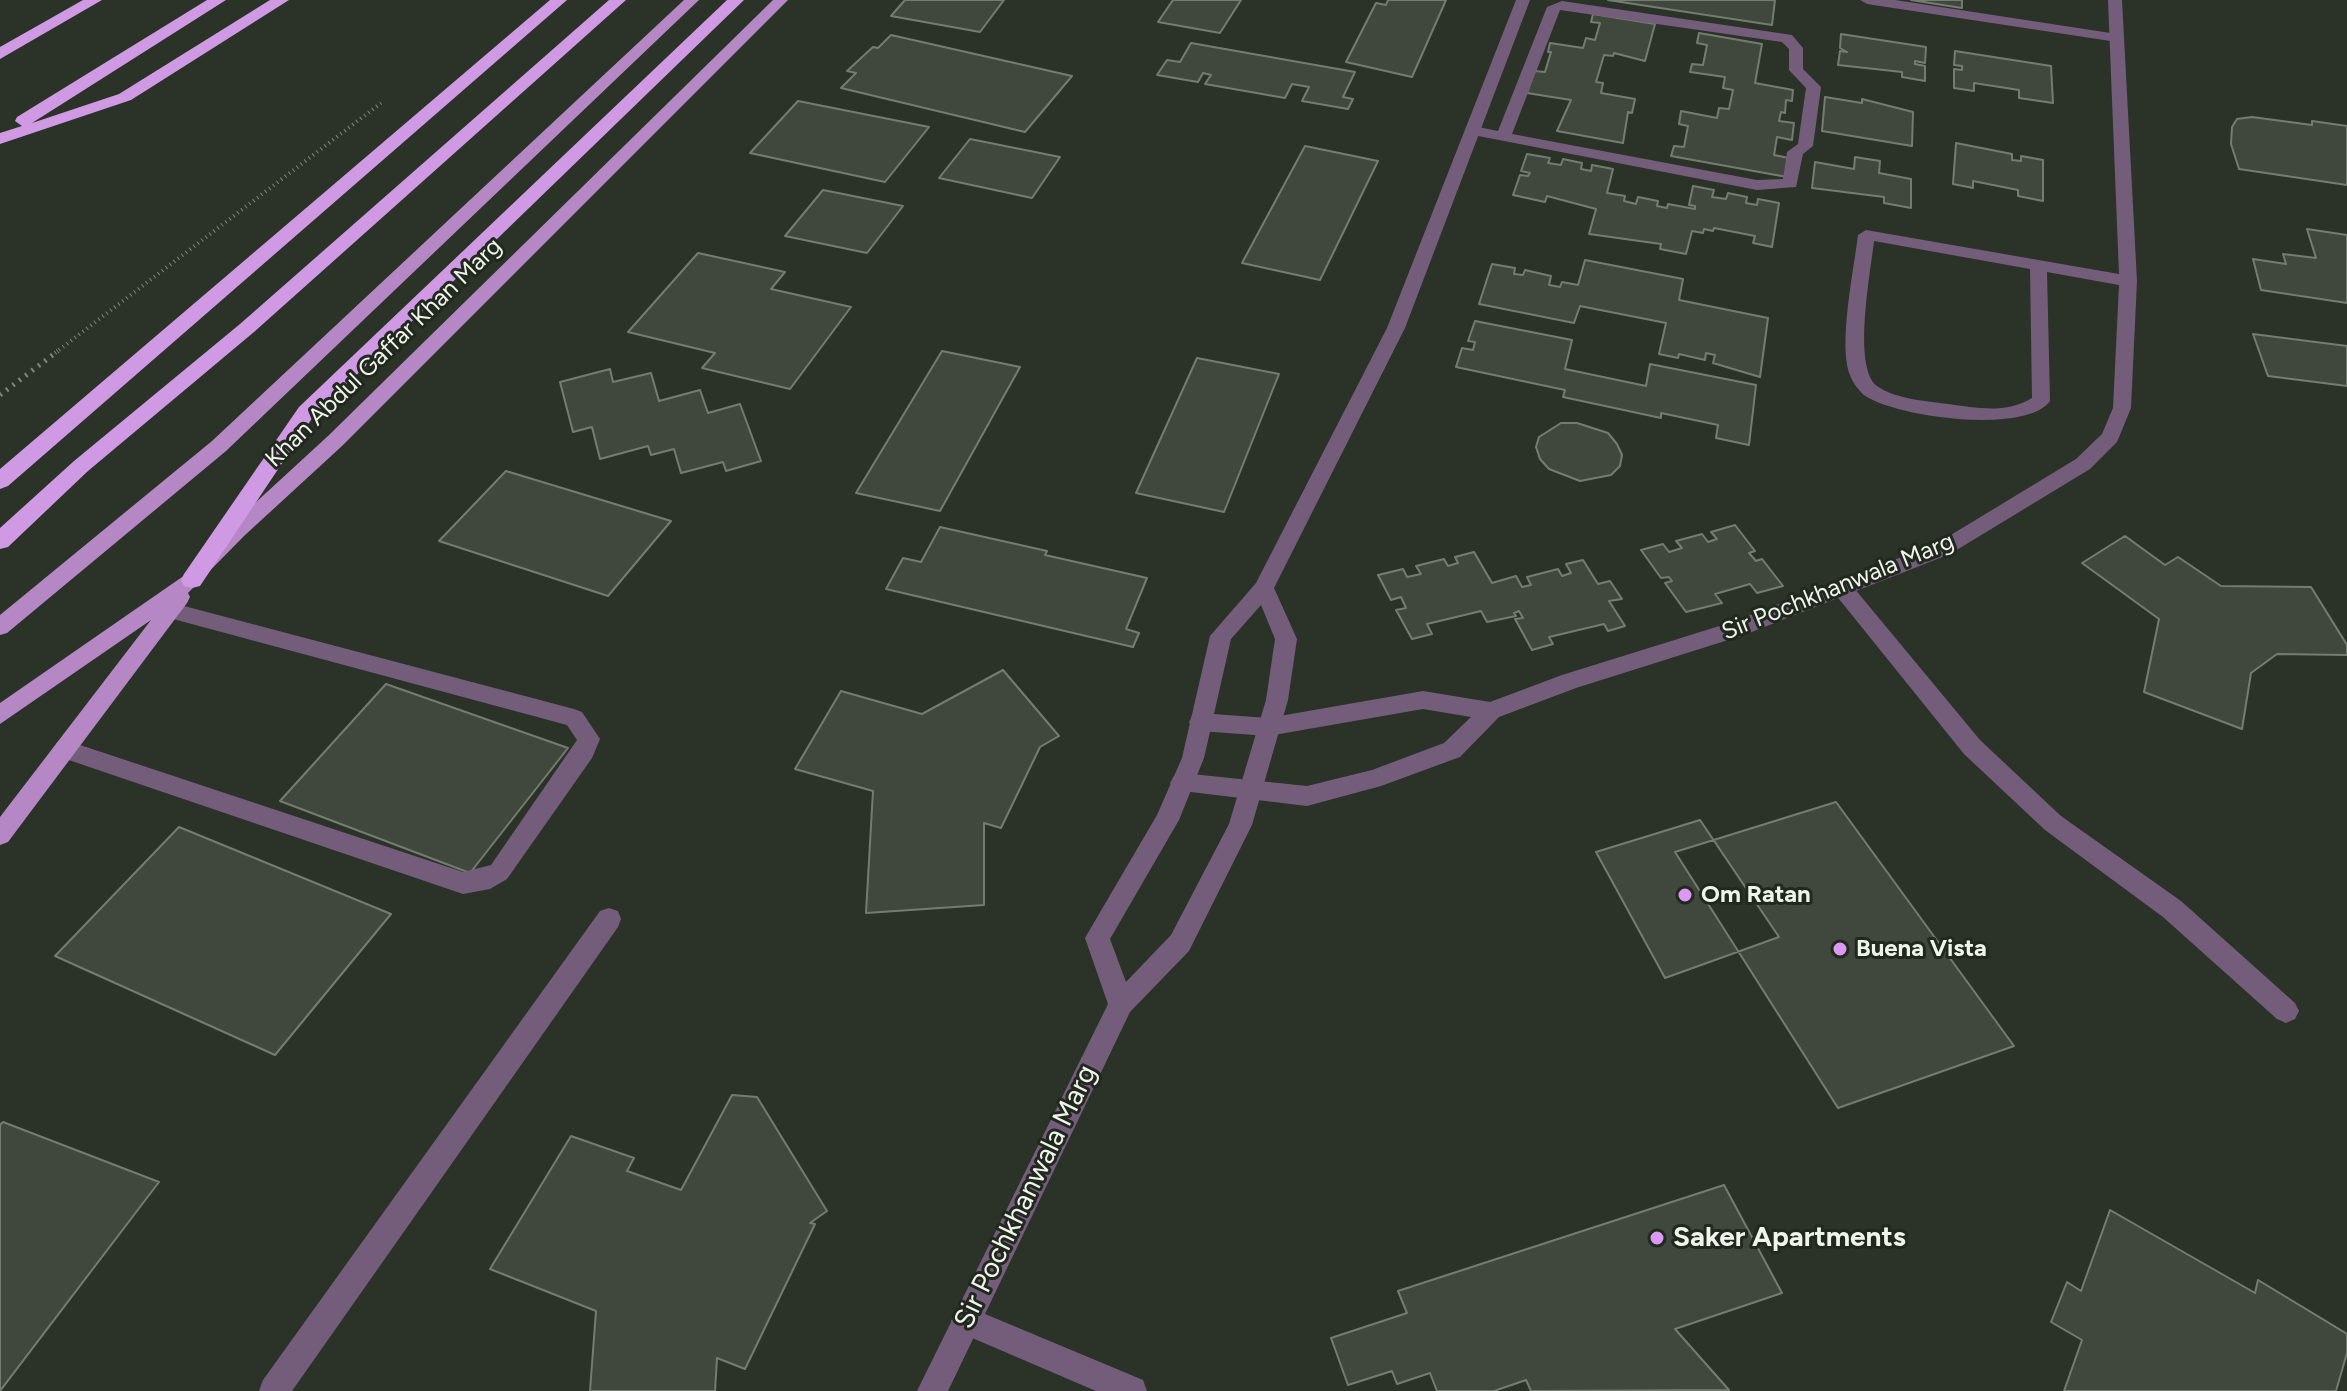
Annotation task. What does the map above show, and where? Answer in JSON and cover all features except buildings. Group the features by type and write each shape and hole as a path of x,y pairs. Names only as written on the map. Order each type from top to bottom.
{"highway":[{"path":"0,54 94,0"},
{"path":"0,137 218,0"},
{"path":"0,137 125,97 281,0"},
{"path":"0,481 559,0"},
{"path":"0,541 81,466 247,328 618,0"},
{"path":"192,580 306,412 736,0"}],"main road":[{"name":"Khan Abdul Gaffar Khan Marg","path":"0,627 219,446 692,0"},
{"name":"Khan Abdul Gaffar Khan Marg","path":"0,715 192,580 237,531 335,441 781,0"},
{"path":"0,835 192,580"}],"street":[{"path":"1121,1004 1097,938 1167,820 1193,758 1221,636 1264,588 1396,328 1523,0"},
{"path":"1867,0 2117,38"},
{"path":"1991,0 1991,20"},
{"name":"Sir Pochkhanwala Marg","path":"1491,711 1570,681 1736,629 1943,549 2083,464 2110,437 2122,408 2128,281 2115,0"},
{"path":"1473,131 1503,137 1757,185 1784,186 1790,184 1795,152 1805,146 1814,87 1796,70 1796,48 1787,38 1562,5 1554,7 1503,137"},
{"path":"2038,265 2041,401 2031,408 2011,415 1981,415 1892,399 1870,390 1858,374 1856,350 1866,235 2038,265 2128,281"},
{"name":"Sir Pochkhanwala Marg","path":"932,1391 1121,1004 1180,943 1240,825 1277,700 1286,639 1264,588"},
{"path":"1842,588 1972,747 2053,823 2172,909 2286,1011"},
{"path":"65,749 463,883 490,878 499,872 584,751 589,739 574,718 169,610"},
{"path":"1200,722 1268,727 1423,700 1491,711"},
{"path":"1182,783 1307,796 1373,779 1452,750 1491,711"},
{"path":"274,1391 609,919"},
{"path":"966,1321 1132,1391"}],"path":[{"path":"0,395 389,97"}],"place":[{"name":"Om Ratan","path":"1685,895"},
{"name":"Buena Vista","path":"1840,949"},
{"name":"Saker Apartments","path":"1657,1238"}]}
